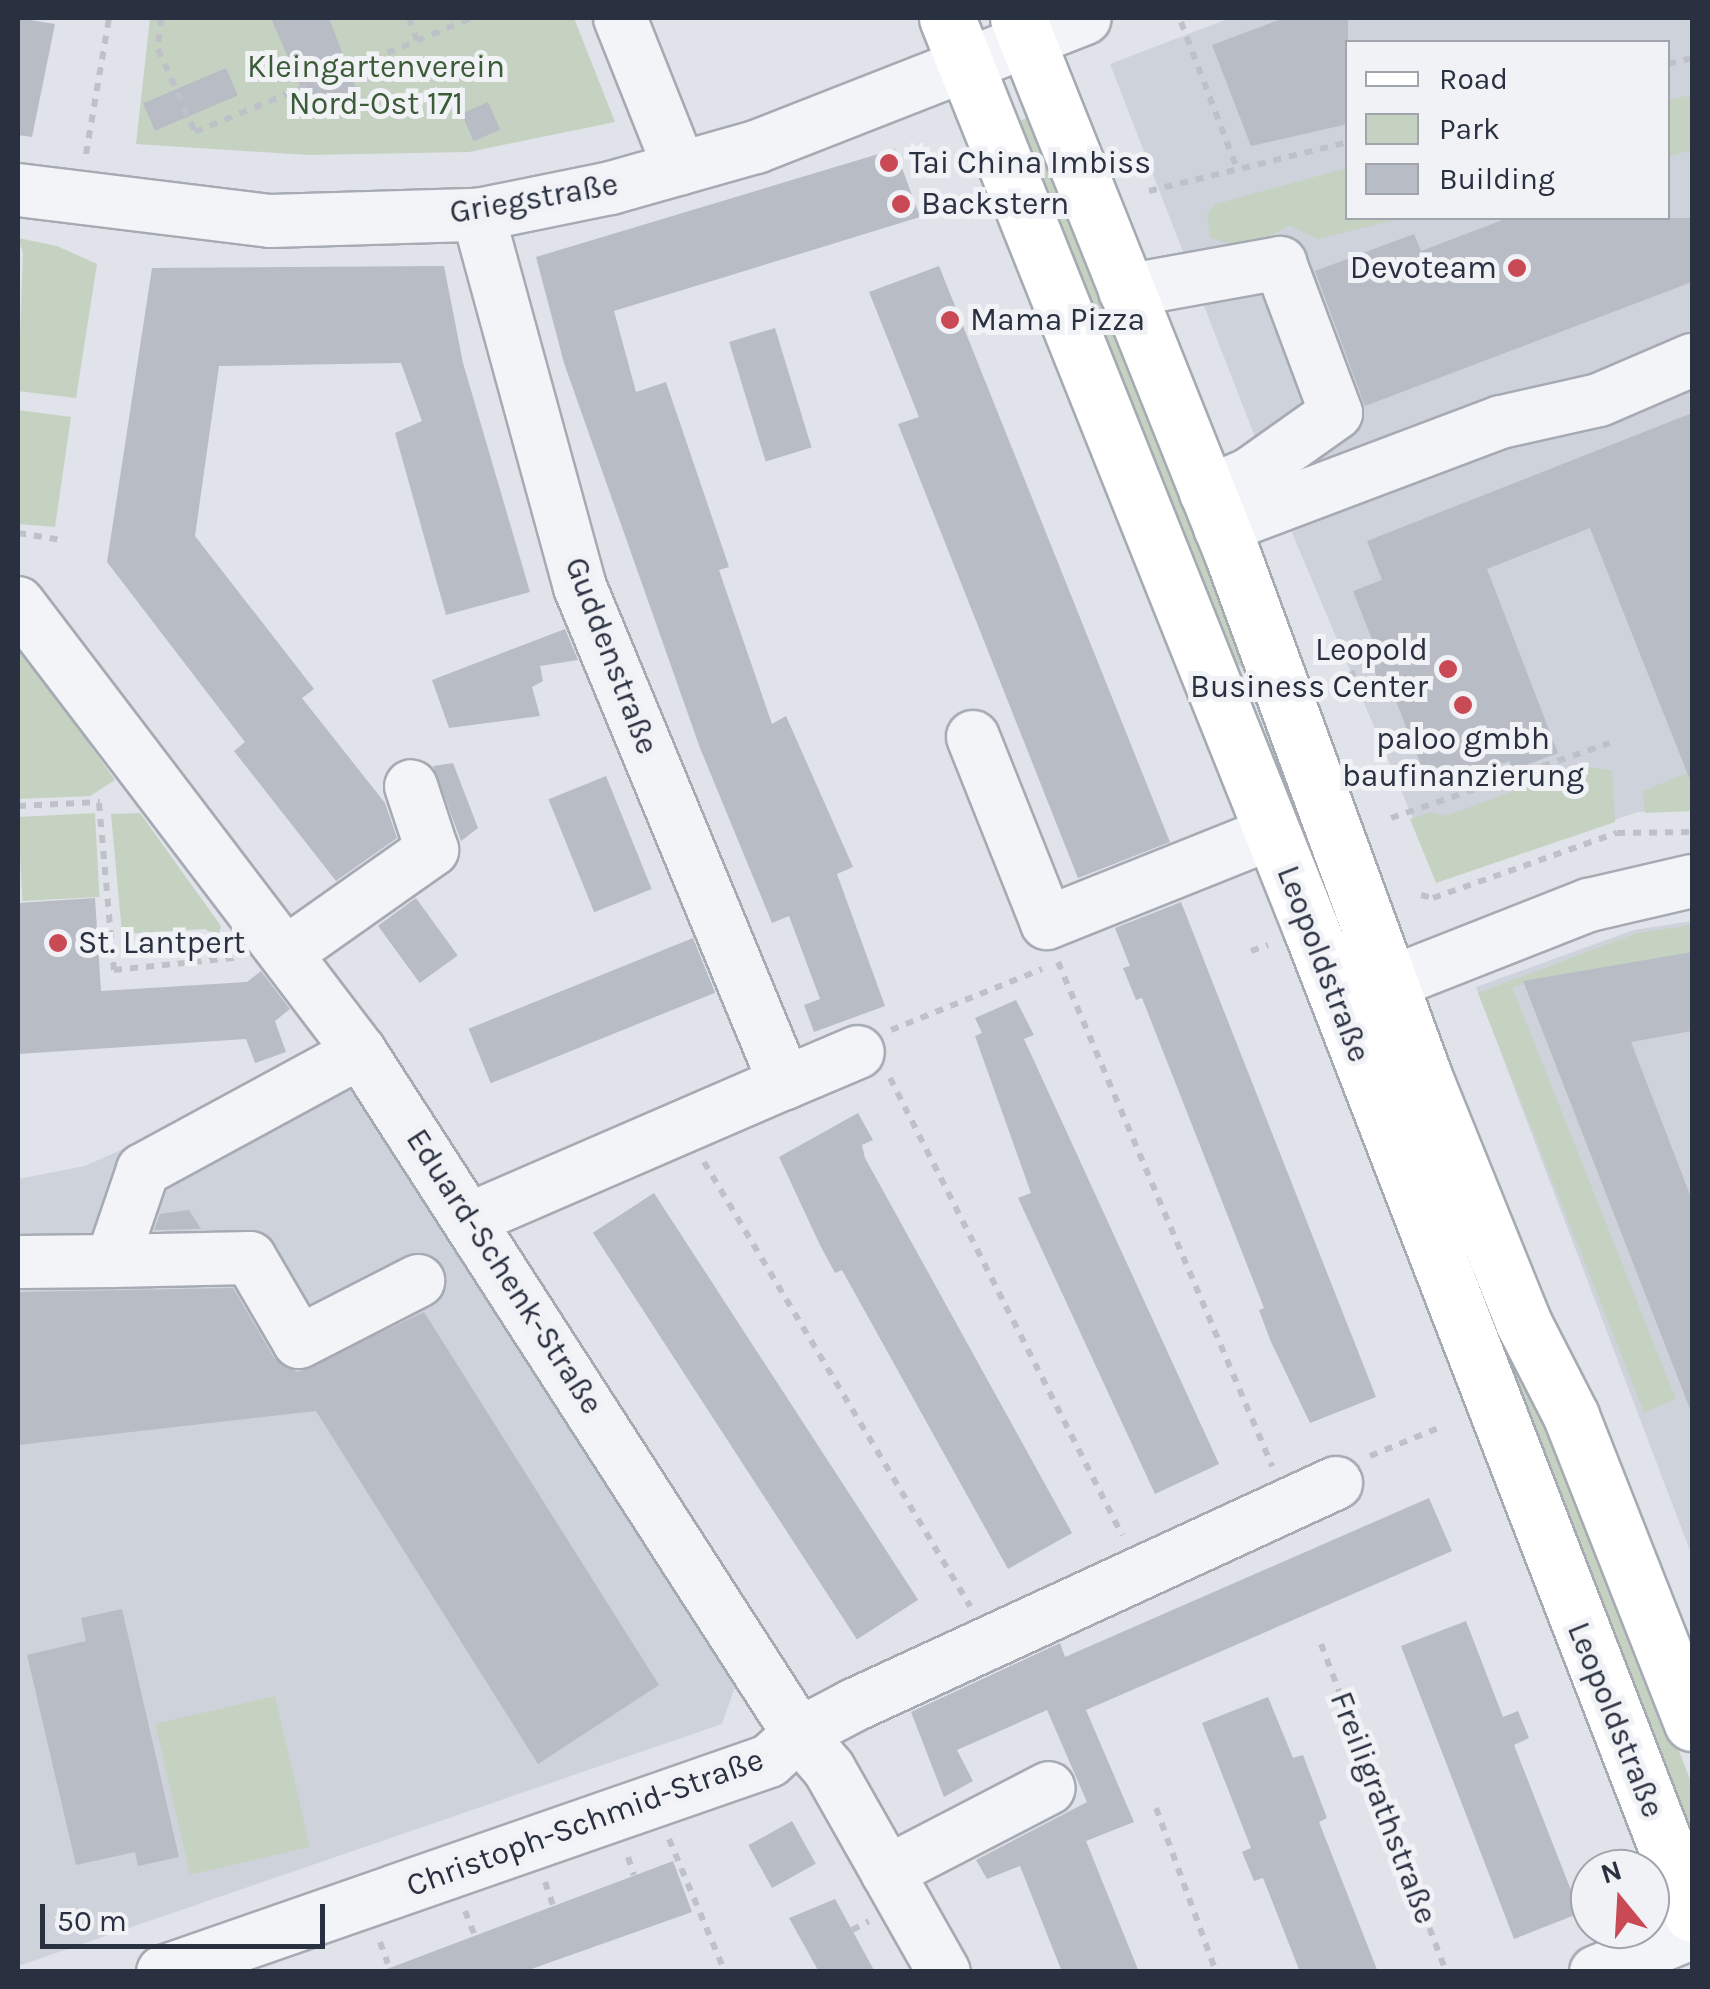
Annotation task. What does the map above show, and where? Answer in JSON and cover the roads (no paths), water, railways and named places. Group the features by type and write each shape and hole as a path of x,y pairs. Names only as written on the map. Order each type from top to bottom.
{"main road":[{"name":"Leopoldstraße","path":"1022,29 1213,511 1523,1322 1572,1416 1692,1723"},
{"name":"Leopoldstraße","path":"956,42 1272,834 1692,1914"}],"street":[{"path":"620,18 680,169"},
{"name":"Griegstraße","path":"18,190 270,221 478,215 680,169 956,42 1084,18"},
{"name":"Guddenstraße","path":"478,215 580,587 784,1083"},
{"path":"1125,291 1280,263 1336,414 1250,474 1213,511"},
{"path":"1213,511 1502,422 1599,400 1692,360"},
{"name":"Eduard-Schenk-Straße","path":"18,603 360,1052 799,1734 829,1769 944,1972"},
{"path":"973,737 1048,923 1272,834"},
{"path":"286,953 432,850 411,786"},
{"path":"1338,1003 1589,905 1692,880"},
{"path":"112,1262 142,1170 360,1052"},
{"path":"470,1218 858,1052"},
{"path":"18,1262 250,1258 299,1342 418,1282"},
{"name":"Christoph-Schmid-Straße","path":"162,1972 769,1761 799,1734 1336,1483"},
{"path":"887,1872 1049,1788"},
{"path":"1596,1972 1692,1934"}],"place":[{"name":"Tai China Imbiss","path":"889,163"},
{"name":"Backstern","path":"901,204"},
{"name":"Devoteam","path":"1517,268"},
{"name":"Mama Pizza","path":"950,320"},
{"name":"Leopold Business Center","path":"1448,669"},
{"name":"paloo gmbh baufinanzierung","path":"1463,705"},
{"name":"St. Lantpert","path":"58,943"}],"park label":[{"name":"Kleingartenverein Nord-Ost 171","path":"376,86"}]}
